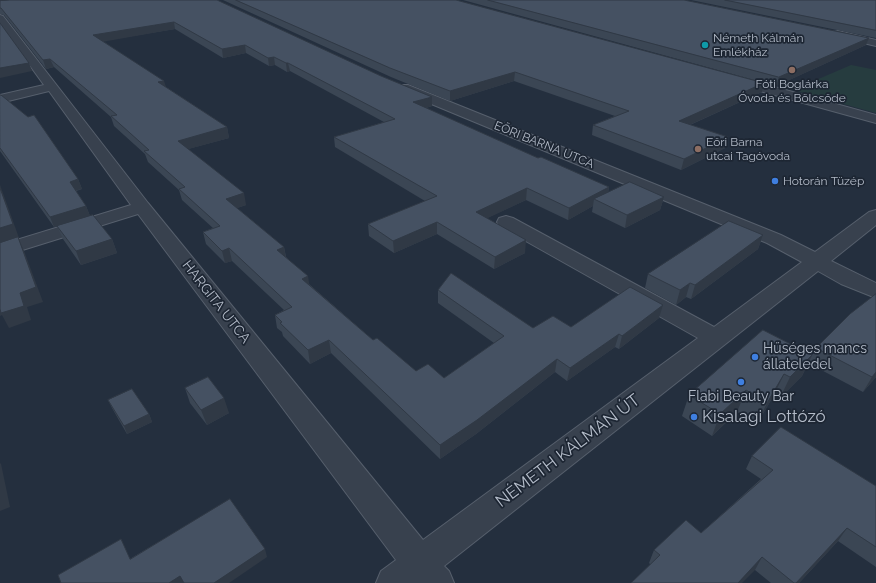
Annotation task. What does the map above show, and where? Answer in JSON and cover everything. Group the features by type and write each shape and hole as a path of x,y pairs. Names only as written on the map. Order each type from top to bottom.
{"street":[{"name":"HARGITA UTCA","path":"1,21 142,207 369,500 417,577"},
{"path":"826,32 876,43"},
{"path":"725,77 876,119"},
{"name":"EŐRI BARNA UTCA","path":"394,84 774,239 849,279 876,291"},
{"path":"0,99 51,87"},
{"path":"0,251 142,207"},
{"name":"NÉMETH KÁLMÁN ÚT","path":"417,577 716,338 876,216"},
{"path":"506,222 716,338"}],"green space":[{"path":"851,65 876,70 876,113 793,90"}],"building":[{"path":"217,0 381,76 432,97 413,102 538,158 541,157 609,187 569,208 527,188 476,212 526,240 495,257 437,222 393,241 368,224 437,196 334,137 395,119 288,63 274,57 268,58 245,45 222,49 174,22 93,35 164,81 158,82 227,127 178,141 244,193 226,199 284,247 277,250 308,276 302,279 373,340 377,338 416,371 428,364 444,378 504,336 438,290 451,273 533,328 553,316 571,327 630,287 663,305 622,336 619,334 570,368 557,359 477,420 440,445 329,340 308,350 280,323 282,322 275,315 292,307 229,248 222,251 203,232 220,226 179,189 185,187 144,151 149,150 111,116 117,115 50,59 43,60 0,8 0,1"},
{"path":"236,0 456,0 764,83 679,121 728,137 684,159 593,125 629,111 515,72 450,91 390,68"},
{"path":"488,0 684,0 869,38 779,77"},
{"path":"725,0 876,0 876,30"},
{"path":"0,23 29,63 0,68"},
{"path":"0,95 28,117 34,115 78,179 70,182 86,206 50,217 0,148"},
{"path":"630,182 664,197 627,215 594,199"},
{"path":"0,188 13,224 0,228"},
{"path":"93,215 112,239 76,251 57,226"},
{"path":"729,221 763,235 695,285 690,283 680,290 648,274"},
{"path":"18,237 36,287 20,293 24,306 1,313 0,243"},
{"path":"876,294 876,372 872,377 816,348 850,314"},
{"path":"763,330 812,355 790,377 784,374 767,403 746,390 720,414 689,395"},
{"path":"208,377 224,398 201,410 185,388"},
{"path":"132,389 149,414 124,426 108,400"},
{"path":"781,427 876,486 876,547 847,528 796,583 794,583 762,557 738,583 631,583 660,555 654,550 686,520 701,533 773,470 752,456"},
{"path":"230,499 265,549 214,583 184,583 180,576 169,583 61,583 58,575 121,539 130,559"}],"place":[{"name":"Németh Kálmán Emlékház","path":"705,45"},
{"name":"Fóti Boglárka Óvoda és Bölcsőde","path":"792,70"},
{"name":"Eőri Barna utcai Tagóvoda","path":"698,149"},
{"name":"Hotorán Tüzép","path":"775,181"},
{"name":"Hűséges mancs állateledel","path":"755,357"},
{"name":"Flabi Beauty Bar","path":"741,382"},
{"name":"Kisalagi Lottózó","path":"694,417"}]}
